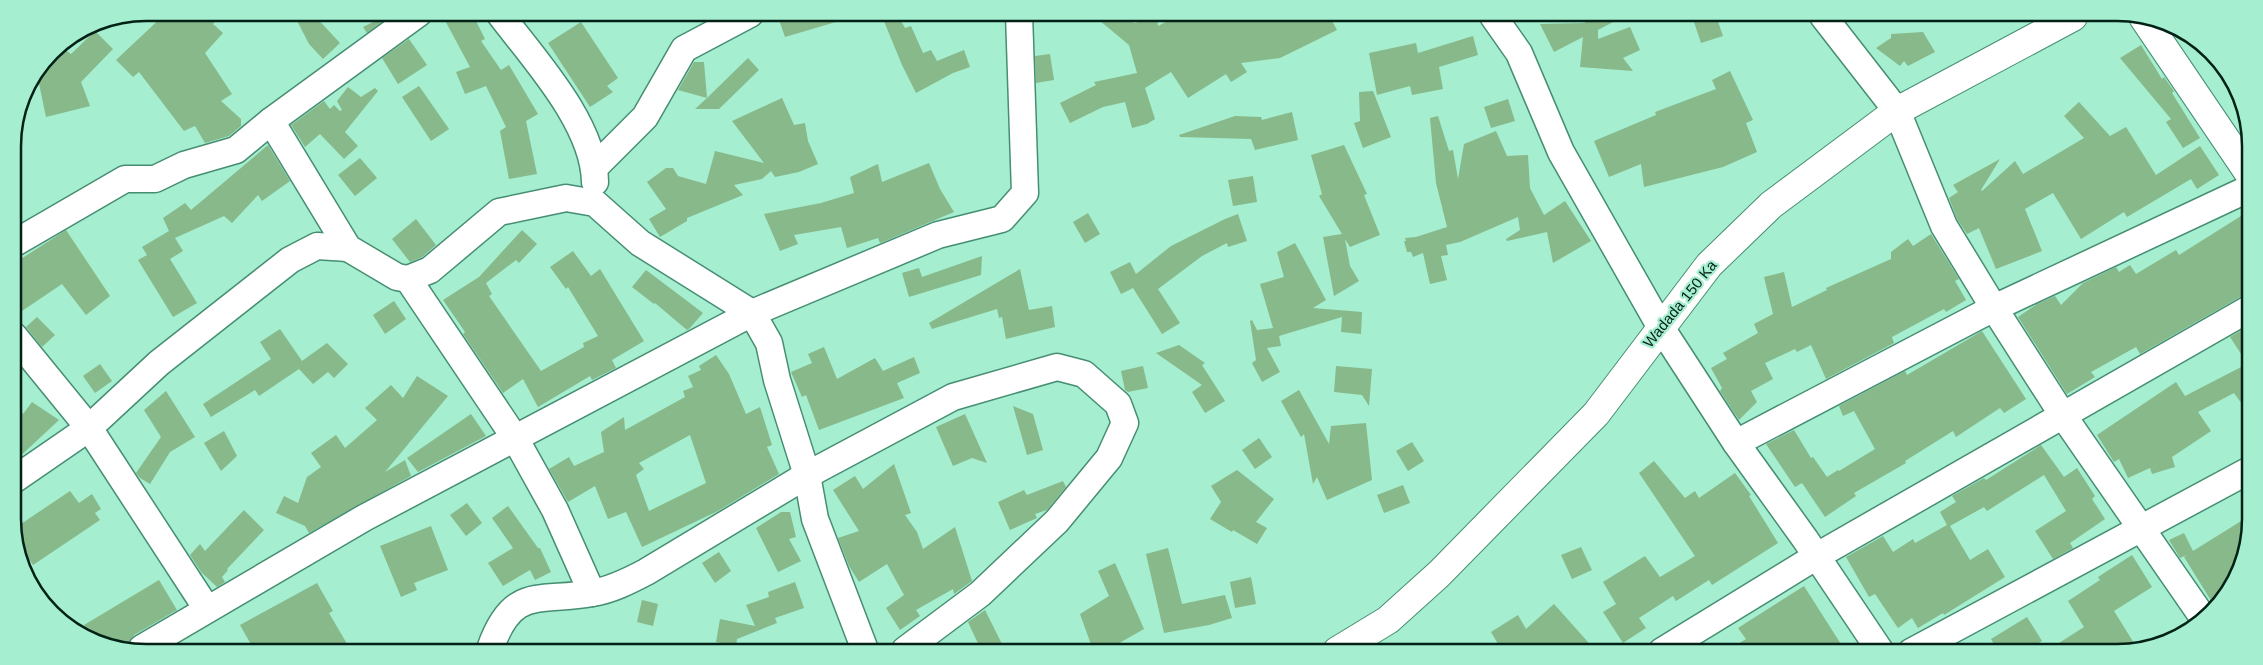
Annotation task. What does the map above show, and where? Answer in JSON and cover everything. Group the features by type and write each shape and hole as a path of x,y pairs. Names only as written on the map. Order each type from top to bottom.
{"street":[{"path":"1497,21 1519,53 1561,152 1660,326 1736,443 1817,556 1875,643"},
{"path":"1827,21 1897,111 1944,226 2062,414 2199,613"},
{"name":"Wadada 150 Ka","path":"1350,643 1388,620 1439,574 1596,414 1660,326 1709,265 1771,206 1897,111 2065,21"},
{"path":"22,239 125,179 155,179 184,165 236,150 271,121 407,22"},
{"path":"505,22 551,81 573,114 594,168 595,203"},
{"path":"594,168 644,117 684,49 735,22"},
{"path":"149,644 364,518 752,313 938,235 1002,219 1026,193 1020,22"},
{"path":"2147,25 2242,163"},
{"path":"271,121 348,248"},
{"path":"1736,443 1994,308 2242,191"},
{"path":"21,476 89,428 159,363 290,260 317,246 348,248 398,277 408,279 430,270 499,212 566,198 595,203 640,243 752,313 769,343 777,380 807,475 815,519 863,644"},
{"path":"408,279 515,438 555,510 592,593"},
{"path":"1675,643 1817,556 2062,414 2242,313"},
{"path":"21,345 89,428 207,609"},
{"path":"492,644 496,632 509,613 523,602 545,597 592,593 620,585 646,572 807,475 953,397 1057,367 1084,374 1118,404 1125,423 1110,458 1057,520 980,594 914,644"},
{"path":"1928,643 2242,474"}],"building":[{"path":"1157,21 1158,26 1167,21 1332,21 1337,30 1280,58 1241,63 1247,72 1231,82 1226,74 1188,98 1171,72 1145,88 1155,119 1147,124 1132,128 1125,102 1103,107 1070,123 1060,103 1096,85 1094,82 1137,73 1129,45 1101,22 1134,23"},
{"path":"1585,21 1615,21 1598,30 1598,39 1630,27 1640,50 1623,58 1633,71 1580,67 1583,37 1554,52 1540,24 1585,23"},
{"path":"1694,21 1718,21 1723,36 1701,43"},
{"path":"156,22 215,22 213,24 223,33 205,53 232,94 221,101 241,119 241,126 229,136 205,143 195,126 184,131 139,72 133,77 116,60"},
{"path":"298,22 320,22 340,43 323,59 309,44"},
{"path":"373,22 382,22 367,33 363,27"},
{"path":"446,22 476,22 485,39 481,41 501,70 509,65 538,114 526,121 537,174 509,179 500,131 506,127 486,86 465,94 456,72 470,67"},
{"path":"581,22 618,78 607,86 613,92 590,107 548,43"},
{"path":"780,22 837,22 785,37"},
{"path":"884,22 901,22 905,28 911,26 923,53 931,50 937,61 964,50 970,67 953,73 916,93"},
{"path":"96,32 113,49 81,82 90,106 46,117 39,82 64,52 66,50 71,54"},
{"path":"1923,32 1935,52 1908,66 1904,61 1900,66 1876,48 1891,38 1891,34"},
{"path":"1473,36 1478,55 1439,67 1443,89 1412,95 1410,86 1377,95 1369,53 1416,43 1418,53"},
{"path":"409,39 427,65 398,84 382,58"},
{"path":"2141,45 2162,79 2164,77 2174,91 2172,93 2200,138 2183,148 2166,122 2171,119 2120,58"},
{"path":"1050,54 1054,80 1036,83 1035,56"},
{"path":"748,58 759,70 719,109 695,109"},
{"path":"694,62 704,62 707,98 678,90"},
{"path":"1730,71 1753,120 1746,123 1757,152 1723,167 1644,187 1641,164 1609,177 1594,141 1656,115 1655,112 1716,89 1712,80"},
{"path":"419,86 449,129 431,141 402,97"},
{"path":"348,87 361,97 375,88 378,91 345,132 358,146 344,159 320,134 305,147 291,125 324,101 330,109 334,105 340,111 342,110 337,101"},
{"path":"1373,91 1391,137 1363,148 1354,123 1360,121 1359,92"},
{"path":"782,98 794,125 805,123 808,141 818,164 799,172 775,177 771,171 762,179 734,185 743,195 687,218 687,221 660,237 649,219 666,209 647,182 666,168 673,168 678,176 706,184 715,151 764,163 732,121"},
{"path":"1508,99 1515,121 1491,128 1484,107"},
{"path":"2079,102 2110,136 2126,127 2156,175 2200,146 2219,175 2197,189 2191,179 2127,217 2124,212 2081,239 2053,193 2025,209 2042,251 1996,269 1979,228 1967,234 1957,219 1949,198 1958,192 1953,185 2000,159 1982,191 2015,161 2023,174 2084,138 2064,116"},
{"path":"1292,112 1298,140 1255,150 1251,139 1180,137 1179,135 1235,116 1261,117 1262,120"},
{"path":"1438,116 1449,151 1453,150 1458,179 1464,144 1496,131 1507,156 1528,155 1530,188 1544,215 1565,201 1591,241 1553,263 1547,232 1507,241 1506,239 1520,230 1518,217 1460,242 1446,245 1448,255 1441,256 1447,280 1430,284 1423,253 1413,257 1411,252 1407,252 1404,241 1406,241 1405,238 1416,237 1447,227 1436,183 1430,118"},
{"path":"268,145 290,181 262,201 258,195 232,223 224,216 175,238 183,251 170,259 197,303 173,317 138,260 147,255 142,247 169,231 163,218 185,203 191,210"},
{"path":"1344,145 1367,194 1364,195 1380,235 1350,247 1345,239 1350,266 1359,281 1334,296 1323,237 1342,234 1319,196 1322,194 1311,155"},
{"path":"360,158 377,178 355,196 338,175"},
{"path":"929,163 940,189 954,212 880,243 878,238 847,248 841,227 794,235 798,244 780,251 764,214 821,203 854,193 850,177 878,164 882,182"},
{"path":"1253,176 1257,202 1233,206 1228,180"},
{"path":"1088,213 1100,234 1085,243 1073,222"},
{"path":"1238,214 1247,241 1228,247 1227,243 1202,256 1158,289 1180,323 1162,334 1133,288 1121,294 1110,272 1130,262 1136,274 1171,246"},
{"path":"2241,216 2242,296 2140,354 2136,347 2091,372 2095,377 2067,394 2018,317 2037,304 2055,296 2061,305 2083,283 2116,267 2119,272 2130,265 2136,274 2176,250 2179,255"},
{"path":"416,219 436,245 422,257 410,262 392,239"},
{"path":"66,230 110,296 86,315 62,284 22,311 22,258"},
{"path":"522,230 537,244 519,263 516,260 486,283 492,294 489,296 541,371 584,347 583,343 598,336 568,287 566,289 550,267 573,251 591,276 600,269 644,341 612,360 616,368 592,380 590,376 538,407 523,379 503,393 463,334 465,332 443,300 479,277"},
{"path":"1931,234 1959,279 1955,281 1966,300 1946,312 1944,309 1892,337 1894,343 1826,379 1811,345 1797,352 1795,349 1765,363 1773,379 1751,391 1757,402 1739,420 1720,391 1722,388 1711,368 1727,359 1723,353 1758,333 1754,324 1773,314 1764,277 1784,272 1792,307 1827,290 1826,288 1891,259 1891,252 1908,239 1913,246"},
{"path":"1295,243 1326,300 1313,308 1362,312 1361,334 1341,332 1342,317 1279,336 1281,346 1267,348 1280,372 1262,382 1252,363 1256,360 1250,321 1252,320 1257,330 1273,328 1260,284 1284,277 1277,252"},
{"path":"982,256 981,275 909,297 902,273 919,268 922,277"},
{"path":"1020,269 1029,310 1052,306 1055,327 1006,339 1002,317 999,318 997,309 932,329 929,323"},
{"path":"646,270 703,313 689,329 687,330 655,303 632,287"},
{"path":"394,301 406,319 385,334 373,315"},
{"path":"37,317 55,335 42,347 26,327"},
{"path":"280,329 302,361 327,343 348,364 334,378 328,372 313,384 299,369 259,396 255,390 211,417 203,404 271,359 260,342"},
{"path":"2242,330 2242,355 2230,337"},
{"path":"1982,331 2026,399 2004,413 2000,408 1956,437 1953,431 1905,461 1906,463 1854,493 1856,496 1825,517 1802,483 1795,487 1766,444 1794,430 1811,458 1813,457 1827,477 1839,471 1875,449 1854,411 1843,416 1839,406 1905,371 1907,375"},
{"path":"1179,345 1205,363 1202,365 1225,401 1205,413 1192,392 1202,385 1156,353"},
{"path":"824,347 837,379 875,358 883,371 914,357 920,373 897,383 904,398 819,430 806,395 802,397 791,372 812,363 808,354"},
{"path":"716,355 729,374 746,414 760,407 772,445 767,447 779,474 718,511 642,547 626,512 608,519 595,486 568,502 549,469 569,457 574,466 604,452 601,432 624,417 625,430 685,397 683,391 693,387 688,376 701,370 699,366","holes":["690,435 706,483 649,511 636,475 644,469 639,463"]},
{"path":"100,364 112,381 95,393 83,376"},
{"path":"1143,366 1148,388 1128,392 1125,390 1121,371"},
{"path":"1336,366 1372,369 1369,406 1362,395 1334,392"},
{"path":"2242,367 2242,404 2234,393 2198,412 2211,431 2172,457 2175,467 2152,474 2150,468 2128,478 2119,459 2114,462 2097,435 2176,382 2185,396"},
{"path":"417,376 448,396 385,472 405,460 411,476 309,533 305,526 276,513 284,496 298,503 307,477 321,467 311,453 336,435 345,448 377,420 365,408 391,385 403,398"},
{"path":"1299,390 1329,444 1331,426 1366,423 1372,480 1327,500 1317,477 1313,484 1304,434 1301,437 1281,401"},
{"path":"166,391 195,437 170,452 150,484 136,473 161,437 144,410"},
{"path":"32,402 59,420 21,455 21,411 23,414"},
{"path":"1013,406 1033,414 1043,450 1027,455"},
{"path":"471,414 486,436 418,472 407,458"},
{"path":"965,414 987,463 972,458 953,466 936,427"},
{"path":"224,431 237,456 221,471 204,443"},
{"path":"1259,438 1272,457 1255,469 1242,450"},
{"path":"1412,442 1424,461 1408,471 1396,451"},
{"path":"2041,445 2064,477 2077,468 2095,496 2092,499 2105,519 2070,543 2073,548 2053,559 2035,531 2066,511 2044,475 1987,511 1984,507 1950,526 1970,560 1988,549 2005,577 1944,615 1943,613 1918,628 1912,618 1898,628 1875,594 1869,597 1846,557 1883,536 1893,552 1913,539 1915,543 1947,525 1940,512 1956,502 1952,496 1984,478 1986,480"},
{"path":"1654,461 1685,498 1695,491 1699,498 1735,473 1751,495 1749,496 1778,543 1712,585 1709,580 1676,601 1673,596 1639,618 1646,628 1623,643 1603,612 1616,604 1603,582 1645,556 1660,577 1695,556 1639,473"},
{"path":"894,464 911,513 905,515 917,532 923,549 955,527 972,581 954,594 953,589 916,610 920,616 900,630 886,608 904,595 887,564 859,582 849,566 838,538 859,531 833,490 855,476 863,489"},
{"path":"1237,470 1274,499 1256,522 1267,528 1257,544 1210,519 1221,502 1211,486"},
{"path":"1063,481 1066,487 1047,510 1035,514 1037,518 1010,530 998,502 1024,490 1027,495"},
{"path":"1403,485 1410,503 1384,513 1377,495"},
{"path":"70,491 79,503 92,494 101,509 95,513 100,520 33,565 25,551 22,524"},
{"path":"467,503 482,523 466,536 450,515"},
{"path":"508,506 538,548 540,548 551,572 535,580 530,570 503,586 488,563 513,548 492,518"},
{"path":"244,510 264,530 227,569 222,577 225,582 217,587 201,572 190,555 200,544 205,551"},
{"path":"781,512 790,512 796,537 789,539 801,561 778,572 756,528"},
{"path":"2242,521 2241,536 2235,559 2229,574 2211,601 2184,557 2187,555 2180,558 2169,540 2184,533 2193,551"},
{"path":"431,526 448,570 414,583 417,590 401,597 380,546"},
{"path":"1581,547 1592,570 1572,579 1561,555"},
{"path":"1168,548 1182,604 1225,595 1232,618 1209,625 1164,633 1146,554"},
{"path":"719,552 731,571 715,583 702,563"},
{"path":"2132,555 2152,587 2114,611 2133,642 2059,643 2084,627 2068,601 2100,580 2098,577"},
{"path":"1115,563 1144,629 1118,644 1091,644 1080,614 1109,596 1098,571"},
{"path":"1251,577 1256,604 1235,608 1230,582"},
{"path":"159,580 177,610 134,635 129,643 98,634 86,628 84,625"},
{"path":"795,582 804,608 775,618 777,623 737,639 736,644 716,642 720,619 755,626 746,605 769,597 768,592"},
{"path":"317,583 333,611 329,613 347,644 251,644 240,625"},
{"path":"1804,586 1840,643 1739,643 1746,639 1738,628"},
{"path":"642,600 658,604 653,626 637,622"},
{"path":"1554,604 1589,643 1498,643 1491,632 1518,615 1526,629"},
{"path":"985,610 1002,644 978,644 968,622"},
{"path":"2027,617 2042,641 2039,643 1993,643 1991,639"}]}
